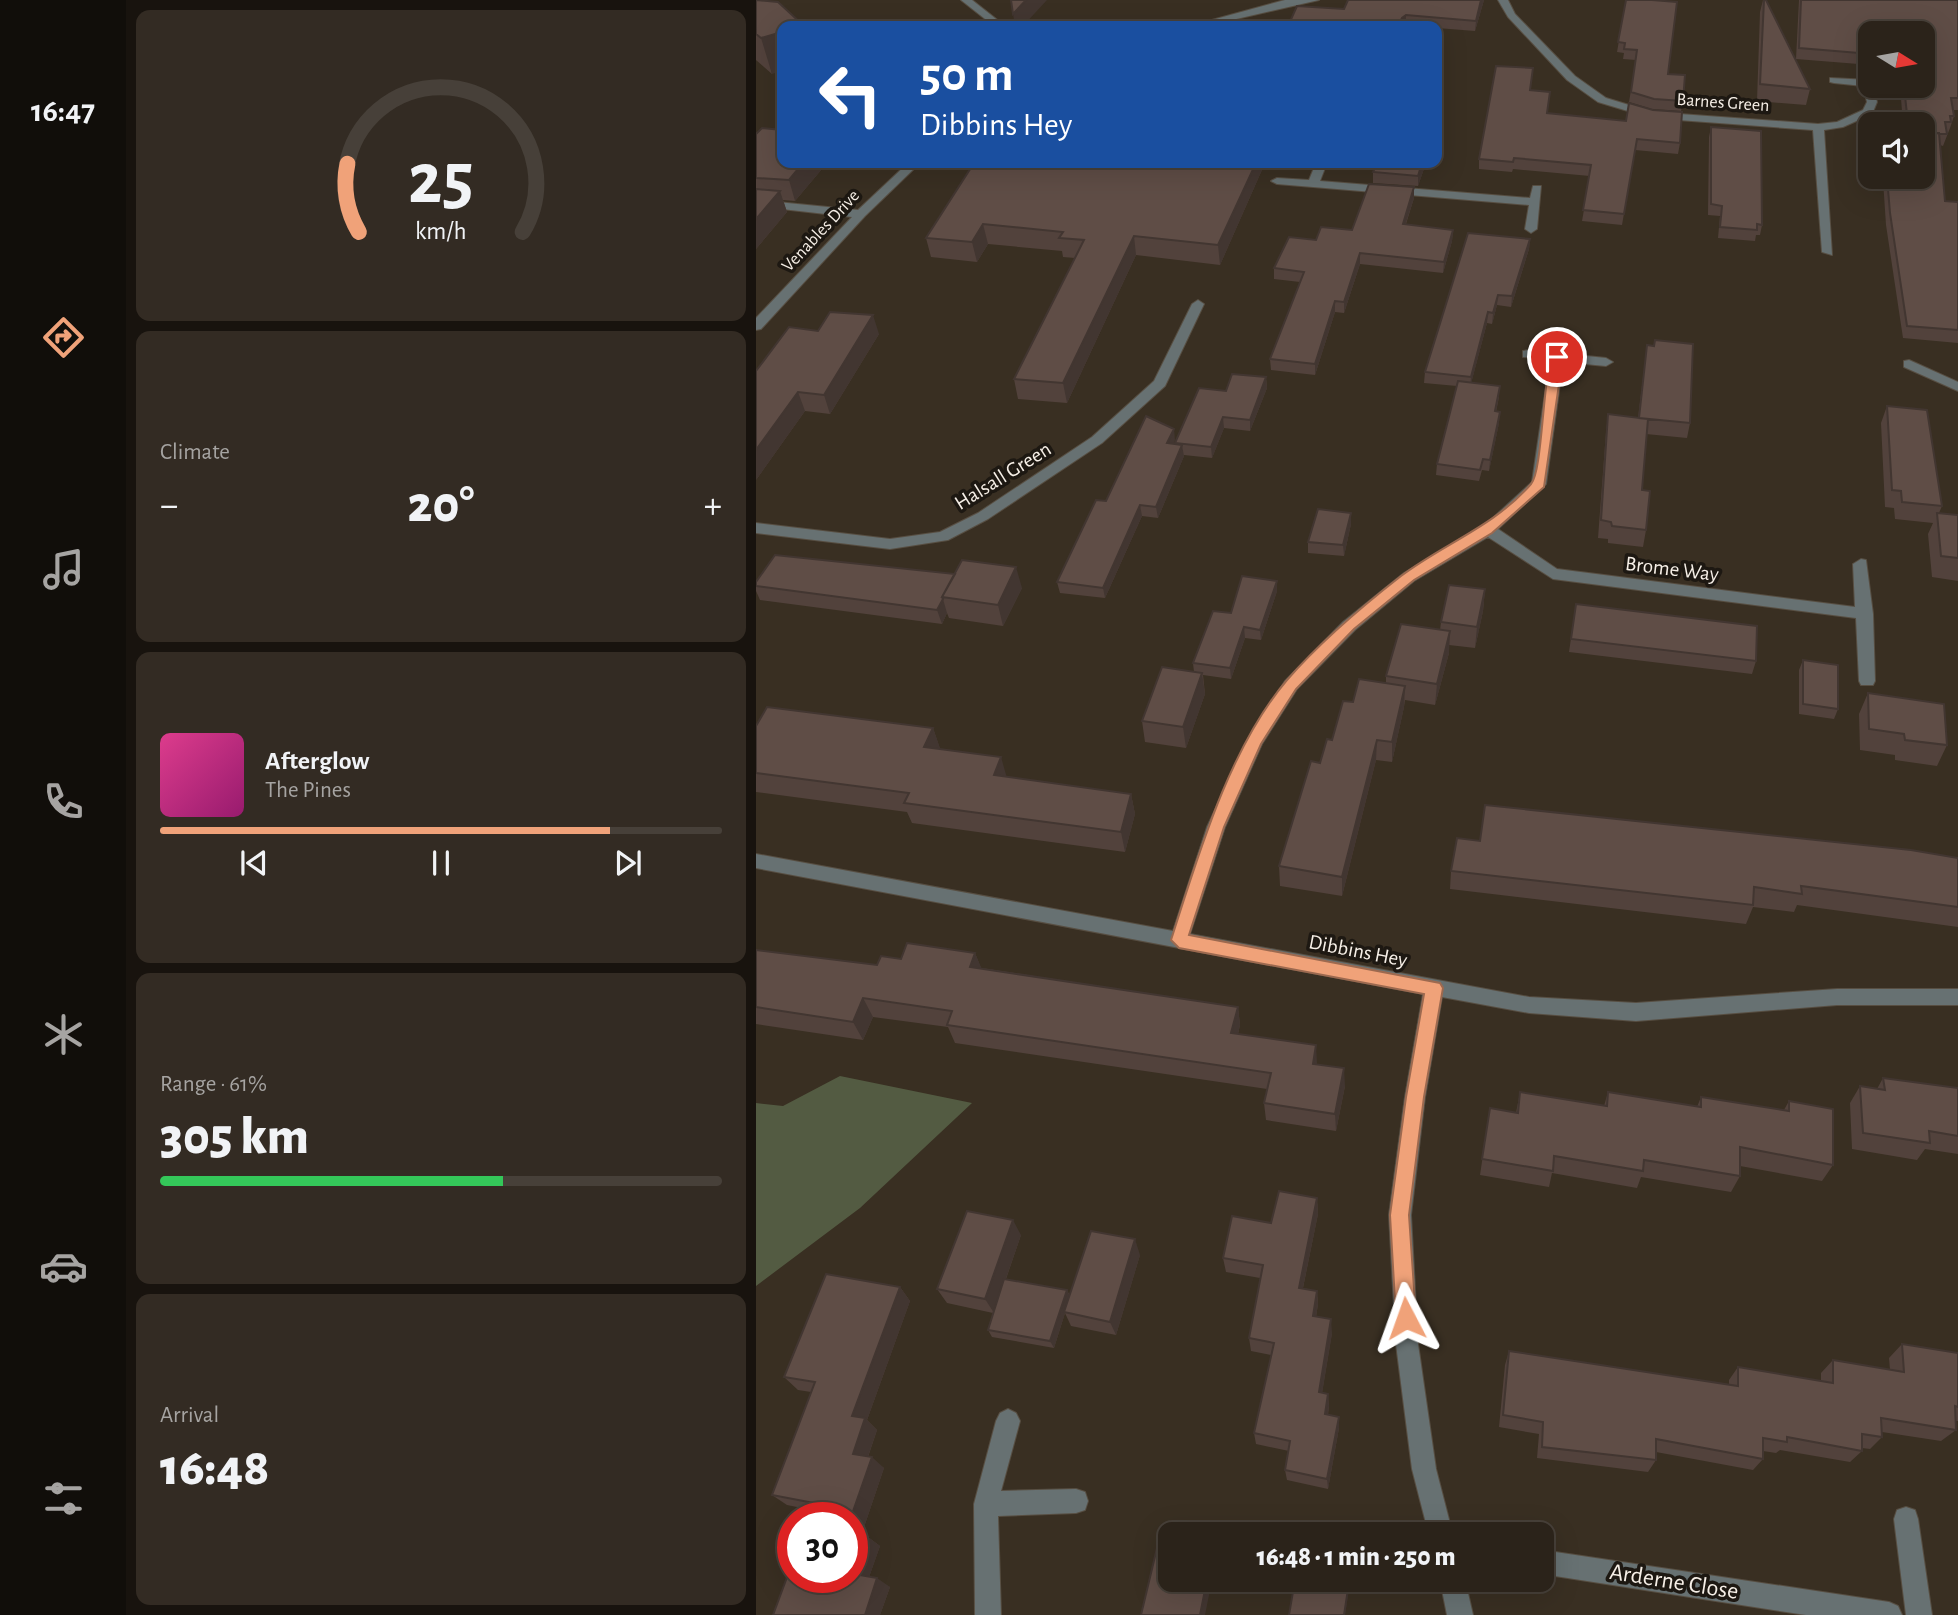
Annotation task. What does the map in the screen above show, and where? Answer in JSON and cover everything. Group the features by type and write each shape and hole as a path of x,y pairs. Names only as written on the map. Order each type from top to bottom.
{"street":[{"path":"966,0 993,21"},
{"path":"1224,21 1285,3 1314,0"},
{"name":"Barnes Green","path":"1503,0 1511,15 1571,78 1602,100 1651,115 1818,127 1839,125 1868,112 1871,98"},
{"name":"Barnes Green","path":"1834,80 1858,82"},
{"path":"1818,127 1828,252"},
{"name":"Venables Drive","path":"756,326 860,214 909,168"},
{"path":"1313,184 1319,168"},
{"path":"1277,181 1534,202"},
{"path":"1531,229 1536,188"},
{"path":"756,203 860,214"},
{"name":"Halsall Green","path":"756,528 890,544 943,536 983,516 1097,440 1160,383 1198,304"},
{"path":"1528,354 1606,362"},
{"path":"1179,940 1216,827 1255,742 1291,685 1349,625 1409,577 1488,530 1539,484 1557,357"},
{"path":"1909,364 1958,387"},
{"name":"Brome Way","path":"1488,530 1553,574 1865,614"},
{"path":"1861,564 1867,681"},
{"name":"Dibbins Hey","path":"756,861 1529,1005 1636,1013 1837,998 1958,997"},
{"path":"1434,988 1415,1097 1399,1215 1407,1343 1424,1469 1438,1522"},
{"path":"988,1615 986,1504 1008,1421"},
{"path":"986,1504 1076,1502"},
{"path":"1906,1518 1919,1615"},
{"name":"Arderne Close","path":"1554,1564 1889,1615"},
{"path":"1455,1592 1460,1615"}],"green space":[{"path":"840,1076 972,1103 860,1208 756,1286 756,1103 783,1106"}],"building":[{"path":"756,0 778,2 799,21 777,21 777,33 761,38 756,34"},
{"path":"1011,0 1026,0 1013,14"},
{"path":"1348,0 1481,0 1476,21 1406,15 1400,21 1290,21 1297,6 1344,9"},
{"path":"1626,0 1677,2 1668,74 1685,75 1683,101 1654,99 1631,92 1637,50 1624,49 1625,43 1618,42"},
{"path":"1766,0 1810,89 1760,84"},
{"path":"1801,0 1958,0 1958,98 1951,98 1954,116 1950,116 1951,122 1945,122 1947,134 1939,133 1945,201 1958,202 1958,330 1907,326 1888,189 1935,189 1935,112 1907,112 1905,98 1936,98 1936,21 1858,21 1858,53 1799,48"},
{"path":"1496,66 1533,68 1530,90 1550,92 1547,113 1626,121 1629,103 1653,110 1682,112 1680,143 1637,139 1624,214 1583,210 1591,165 1514,158 1513,162 1479,159"},
{"path":"1711,127 1761,131 1762,225 1757,224 1757,230 1720,227 1722,206 1711,204"},
{"path":"762,128 777,130 777,168 799,168 789,180 756,178 756,134"},
{"path":"971,168 1254,168 1218,245 1134,236 1063,383 1014,379 1084,240 1059,238 1063,232 983,224 972,242 926,238"},
{"path":"1375,168 1420,168 1418,176 1373,172"},
{"path":"1369,184 1414,187 1403,224 1453,230 1444,262 1360,253 1344,302 1335,301 1315,364 1270,359 1304,272 1274,268 1289,237 1316,240 1321,227 1352,230"},
{"path":"756,189 780,191 756,219"},
{"path":"1468,233 1530,239 1512,296 1498,295 1493,313 1488,312 1471,377 1425,372"},
{"path":"830,312 873,315 824,395 798,392 756,450 756,371 789,327 818,331"},
{"path":"1655,340 1693,344 1690,423 1639,418 1647,345 1654,346"},
{"path":"1232,374 1266,377 1250,420 1223,417 1211,447 1175,443 1199,388 1226,391"},
{"path":"1458,381 1500,386 1495,411 1500,412 1490,460 1483,459 1480,470 1437,464"},
{"path":"1887,406 1927,410 1942,506 1902,502 1901,491 1892,490"},
{"path":"1608,414 1648,419 1642,490 1650,491 1646,530 1612,526 1611,522 1601,520"},
{"path":"1146,416 1174,429 1167,443 1182,445 1156,507 1140,505 1103,588 1057,582 1096,500 1106,501"},
{"path":"1318,509 1351,513 1343,545 1308,542"},
{"path":"1937,513 1958,515 1958,558 1941,556"},
{"path":"775,555 955,574 937,610 756,586"},
{"path":"962,560 1016,567 998,605 942,597"},
{"path":"1242,576 1277,581 1260,630 1244,627 1230,668 1193,663 1213,611 1231,613"},
{"path":"1449,585 1485,589 1477,627 1441,622"},
{"path":"1576,604 1757,626 1756,661 1571,639"},
{"path":"1401,624 1450,631 1437,684 1386,676"},
{"path":"1803,660 1838,665 1838,709 1803,704"},
{"path":"1162,667 1202,673 1183,727 1142,721"},
{"path":"1359,679 1405,686 1392,742 1377,740 1342,877 1279,866 1311,761 1320,763 1327,739 1332,740 1343,701 1353,702"},
{"path":"1868,693 1944,704 1947,745 1905,740 1904,734 1869,729"},
{"path":"767,707 933,728 924,747 1001,757 994,775 1131,794 1121,832 904,803 909,793 756,773 756,726"},
{"path":"1485,805 1911,850 1958,858 1958,907 1801,886 1802,894 1754,887 1753,905 1451,871 1457,838 1480,841"},
{"path":"907,943 975,953 970,967 1238,1007 1231,1033 1316,1045 1313,1064 1344,1068 1335,1114 1264,1103 1271,1073 947,1025 952,1011 863,998 853,1022 756,1007 756,950 877,965 881,956 901,959"},
{"path":"1883,1078 1958,1088 1958,1136 1929,1131 1930,1143 1863,1133 1860,1086 1885,1090"},
{"path":"1520,1092 1607,1106 1608,1092 1701,1107 1701,1097 1789,1111 1789,1101 1833,1109 1833,1165 1740,1147 1740,1176 1644,1160 1643,1171 1554,1156 1553,1171 1482,1159 1490,1108 1518,1113"},
{"path":"1279,1191 1317,1198 1299,1288 1317,1291 1313,1316 1331,1319 1319,1392 1328,1394 1325,1414 1339,1417 1327,1479 1285,1470 1290,1441 1254,1433 1274,1343 1249,1338 1263,1265 1223,1258 1232,1216 1271,1223"},
{"path":"967,1211 1013,1220 985,1299 937,1289"},
{"path":"1091,1231 1135,1239 1110,1322 1064,1312"},
{"path":"826,1274 900,1287 852,1416 865,1418 853,1454 872,1457 856,1502 809,1502 772,1495 815,1382 784,1377"},
{"path":"1004,1279 1067,1290 1050,1341 988,1330"},
{"path":"1902,1344 1958,1353 1956,1430 1881,1418 1882,1437 1862,1434 1862,1451 1787,1437 1787,1442 1763,1438 1763,1459 1656,1439 1656,1460 1542,1447 1543,1422 1503,1415 1509,1351 1738,1386 1738,1367 1833,1383 1833,1360 1904,1372"},
{"path":"1158,1548 1158,1592 1205,1592 1200,1615 1141,1615"},
{"path":"868,1576 877,1578 865,1615 773,1615 781,1593 868,1593"},
{"path":"1293,1592 1348,1592 1344,1615 1289,1615"}],"route":[{"path":"1406,1318 1399,1215 1415,1097 1434,988 1179,940 1216,827 1255,742 1291,685 1349,625 1409,577 1488,530 1539,484 1557,357"}]}
